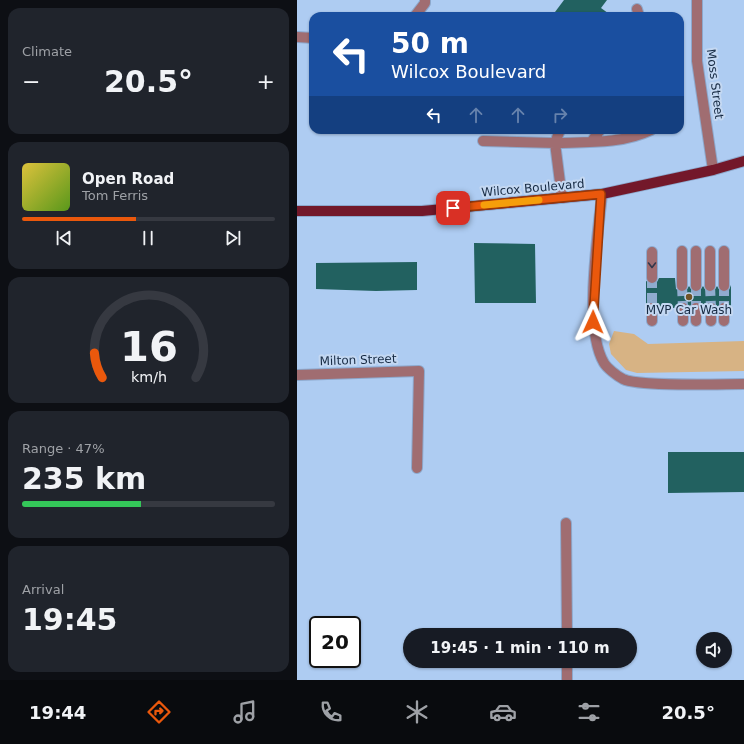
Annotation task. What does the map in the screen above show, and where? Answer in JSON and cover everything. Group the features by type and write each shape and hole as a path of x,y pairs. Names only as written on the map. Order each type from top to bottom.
{"main road":[{"name":"Wilcox Boulevard","path":"297,211 422,211 601,194 713,170 744,161"}],"street":[{"path":"418,12 425,0"},
{"name":"Moss Street","path":"697,0 697,61 713,170"},
{"path":"297,37 309,38"},
{"path":"558,134 555,143 562,198"},
{"path":"592,141 597,134"},
{"path":"483,140 555,143 609,141 643,134"},
{"path":"601,194 592,317 597,345 604,364 623,379 647,383 744,384"},
{"path":"682,251 683,286"},
{"path":"696,251 696,286"},
{"path":"710,251 710,286"},
{"path":"652,252 652,278"},
{"path":"723,252 724,286"},
{"path":"652,308 652,321"},
{"path":"683,308 683,321"},
{"path":"696,308 696,321"},
{"path":"711,308 711,320"},
{"path":"724,308 724,321"},
{"name":"Milton Street","path":"297,375 419,371 417,468"},
{"path":"566,523 567,628"},
{"path":"567,668 567,680"}],"shaded area":[{"path":"614,331 634,334 648,344 744,341 744,371 637,373 626,370 611,354 609,344"}],"building":[{"path":"564,0 607,0 601,8 606,12 555,12"},
{"path":"474,243 535,244 536,303 475,303"},
{"path":"417,262 417,290 376,291 316,289 316,263"},
{"name":"MVP Car Wash","path":"659,278 675,278 676,289 682,292 686,291 689,286 693,292 699,292 703,286 706,291 710,292 714,291 717,286 720,291 724,292 729,290 731,285 731,307 724,302 720,303 718,308 715,303 711,302 707,303 705,308 696,302 692,303 689,308 688,304 683,302 679,303 677,308 659,308 657,304 652,302 646,305 646,281 652,284 657,282"},
{"path":"668,452 744,452 744,492 668,493"}],"tunnel":[{"path":"652,278 652,308"},
{"path":"682,286 683,308"},
{"path":"696,286 696,308"},
{"path":"710,286 711,308"},
{"path":"724,286 724,308"}],"slow traffic":[{"path":"484,205 539,200"}],"place":[{"name":"MVP Car Wash","path":"689,297"}],"route":[{"path":"453,208 601,194 592,317 593,322"}]}
